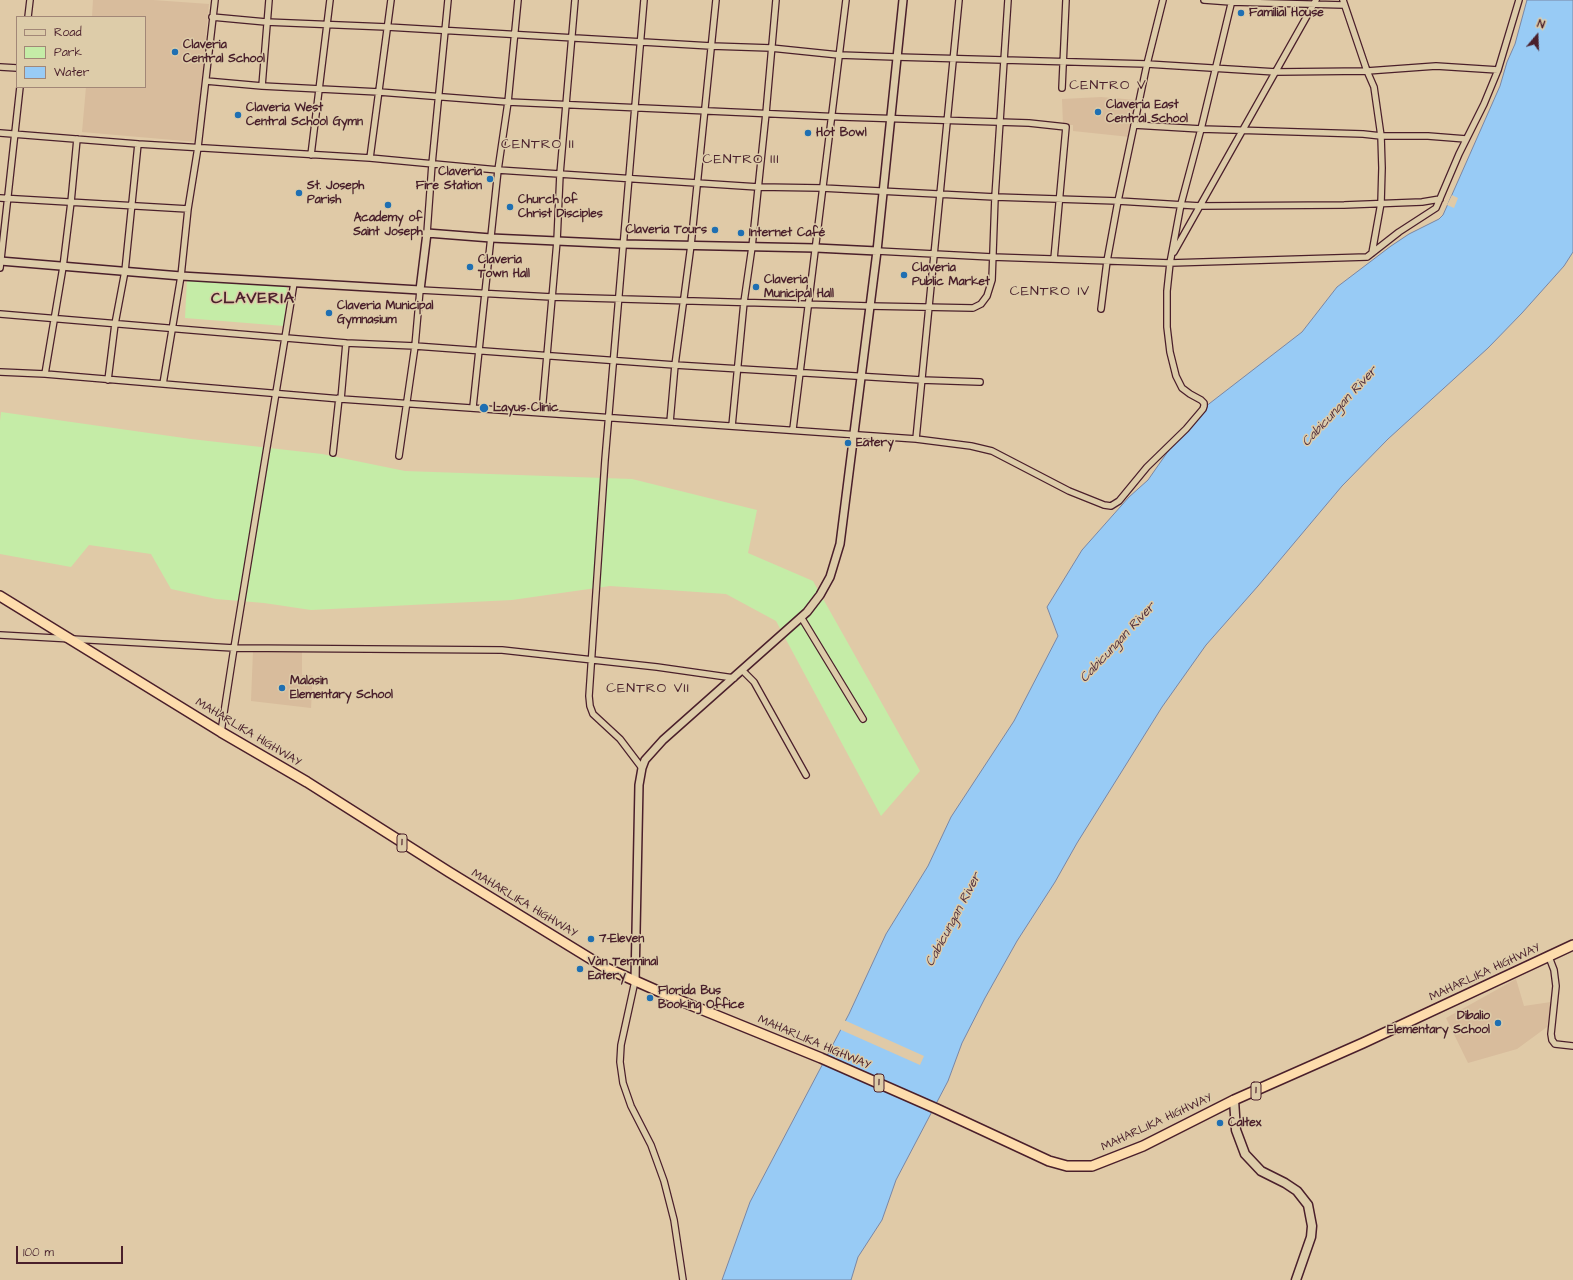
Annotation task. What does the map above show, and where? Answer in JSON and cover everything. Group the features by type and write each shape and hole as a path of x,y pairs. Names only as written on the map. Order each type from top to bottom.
{"highway":[{"name":"MAHARLIKA HIGHWAY","path":"0,596 221,732 307,782 449,872 604,967 821,1058 937,1109 1049,1161 1067,1166 1092,1166 1143,1146 1234,1100 1363,1043 1573,946"}],"main road":[{"path":"1234,1100 1236,1130 1245,1154 1261,1171 1285,1182 1297,1191 1308,1205 1312,1226 1311,1237 1296,1280"}],"street":[{"path":"28,16 30,0"},
{"path":"163,384 181,276 188,209 198,147 215,0"},
{"path":"262,86 266,22 269,0"},
{"path":"311,155 330,0"},
{"path":"370,158 391,0"},
{"path":"399,456 415,346 427,233 432,164 448,0"},
{"path":"473,407 498,170 516,36 518,0"},
{"path":"542,412 557,241 560,174 575,0"},
{"path":"642,768 620,739 598,719 592,710 589,696 609,416 644,0"},
{"path":"670,422 675,365 691,245 716,0"},
{"path":"732,426 744,302 752,247 766,113 776,0"},
{"path":"793,429 846,0"},
{"path":"683,1280 674,1220 664,1181 651,1145 631,1106 623,1083 620,1062 621,1045 635,981 639,786 642,768 645,760 663,740 801,617 820,594 830,577 840,544 862,376 877,251 902,0"},
{"path":"916,438 959,0"},
{"path":"20,88 0,264 486,295 973,308 981,304 987,296 991,286 995,197 1008,0"},
{"path":"1062,88 1066,0"},
{"path":"1101,309 1107,260 1118,201 1147,64 1163,0"},
{"path":"1204,0 1344,3 1367,71 1374,87 1381,136 1382,168 1380,203 1372,253"},
{"path":"427,233 491,238 623,244 816,248 1054,259 1171,260 1367,257 1399,232 1436,208 1498,70 1518,0"},
{"path":"0,372 45,374 406,403 916,438 971,446 987,450 1004,457 1069,491 1104,505 1115,505 1126,494 1147,467 1186,429 1204,406 1204,403 1201,400 1182,388 1176,376 1170,352 1167,327 1167,300 1171,260 1181,204 1216,69 1231,1"},
{"path":"1171,260 1315,2"},
{"path":"212,17 266,22 387,27 445,32 641,43 771,48 839,55 1147,64 1276,72 1367,71 1436,66 1498,70"},
{"path":"0,67 16,68"},
{"path":"206,81 508,102 947,121 1029,123 1066,127 1054,259"},
{"path":"1134,125 1381,136 1428,136 1466,139"},
{"path":"0,133 138,144 370,158 498,170 758,187 822,188 1200,206 1344,205 1422,202 1440,199"},
{"path":"45,374 72,202 77,139"},
{"path":"108,380 115,324 124,271 138,144"},
{"path":"0,198 188,209"},
{"path":"221,732 284,337 294,283"},
{"path":"0,314 346,343 480,350 675,365 921,380 980,382"},
{"path":"333,453 346,343"},
{"path":"801,617 863,719"},
{"path":"0,635 234,648 488,649 518,651 734,678"},
{"path":"742,670 754,682 806,775"},
{"path":"1549,957 1554,970 1556,986 1551,1034 1552,1040 1555,1044 1573,1046"}],"shaded area":[{"name":"Claveria Central School","path":"93,0 153,0 209,4 196,142 82,132 86,88 146,88 146,16 92,16"},
{"name":"Claveria East Central School","path":"1101,97 1136,100 1130,137 1073,131 1073,125 1063,125 1062,99"},
{"name":"Malasin Elementary School","path":"253,651 302,651 302,675 313,675 311,708 251,701"},
{"name":"Dibalio Elementary School","path":"1516,979 1524,1006 1551,1002 1547,1027 1517,1049 1468,1063 1446,1018"}],"green space":[{"path":"187,280 287,287 284,326 185,318"},
{"path":"1,412 191,439 322,454 405,471 632,479 757,510 748,553 813,581 920,771 881,816 776,621 726,594 610,586 512,600 311,610 264,603 216,599 171,589 151,554 89,545 71,567 0,554"}],"water":[{"name":"Cabicungan River","path":"1527,0 1573,0 1573,252 1564,266 1488,348 1388,439 1342,486 1206,645 1162,707 1077,843 1055,882 1017,941 985,998 962,1043 948,1081 896,1180 882,1220 858,1257 851,1280 722,1280 750,1202 849,1014 886,934 928,866 951,817 1014,721 1058,636 1047,607 1082,550 1129,497 1148,480 1192,417 1302,332 1337,287 1391,246 1409,234 1439,219 1443,215 1500,86 1507,62 1515,44"}],"pier":[{"path":"1452,195 1458,198 1454,208 1447,205"},
{"path":"844,1020 924,1056 920,1065 839,1029"}],"place":[{"name":"Familial House","path":"1241,13"},
{"name":"Claveria Central School","path":"175,52"},
{"name":"Claveria East Central School","path":"1098,112"},
{"name":"Claveria West Central School Gymn","path":"238,115"},
{"name":"Hot Bowl","path":"808,133"},
{"name":"Claveria Fire Station","path":"490,179"},
{"name":"St. Joseph Parish","path":"299,193"},
{"name":"Academy of Saint Joseph","path":"388,205"},
{"name":"Church of Christ Disciples","path":"510,207"},
{"name":"Claveria Tours","path":"715,230"},
{"name":"Internet Café","path":"741,233"},
{"name":"Claveria Town Hall","path":"470,267"},
{"name":"Claveria Public Market","path":"904,275"},
{"name":"Claveria Municipal Hall","path":"756,287"},
{"name":"Claveria Municipal Gymnasium","path":"329,313"},
{"name":"Layus Clinic","path":"484,408"},
{"name":"Eatery","path":"848,443"},
{"name":"Malasin Elementary School","path":"282,688"},
{"name":"7-Eleven","path":"591,939"},
{"name":"Van Terminal Eatery","path":"580,969"},
{"name":"Florida Bus Booking Office","path":"650,998"},
{"name":"Dibalio Elementary School","path":"1498,1023"},
{"name":"Caltex","path":"1220,1123"}],"district":[{"name":"CENTRO V","path":"1108,86"},
{"name":"CENTRO II","path":"538,145"},
{"name":"CENTRO III","path":"741,160"},
{"name":"CENTRO IV","path":"1050,292"},
{"name":"CLAVERIA","path":"253,300"},
{"name":"CENTRO VII","path":"648,689"}]}
